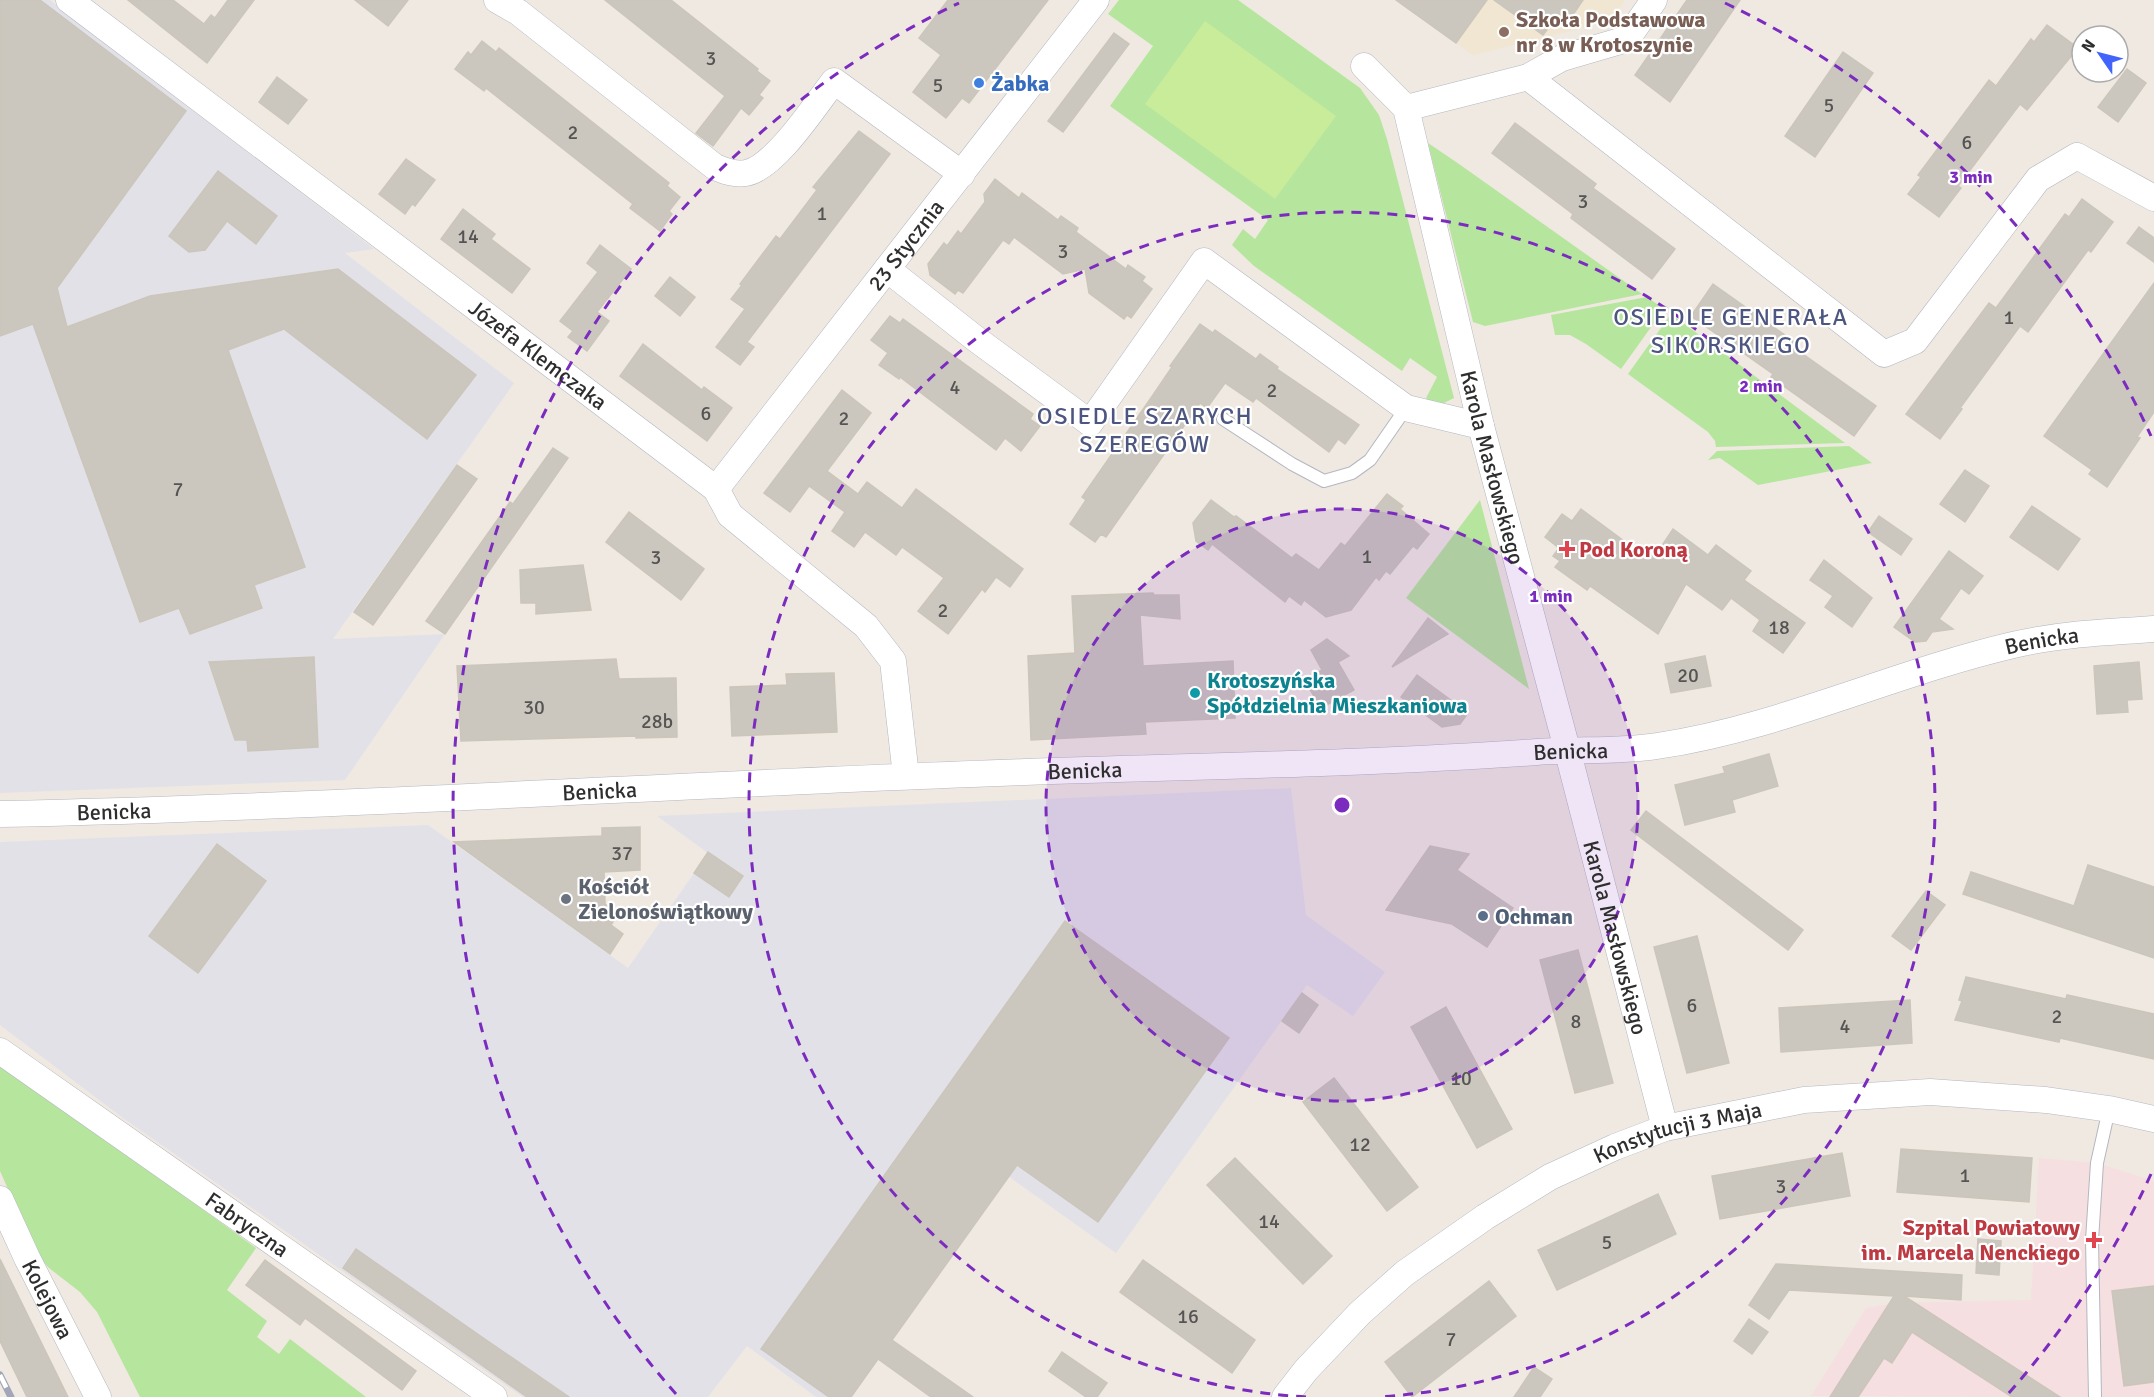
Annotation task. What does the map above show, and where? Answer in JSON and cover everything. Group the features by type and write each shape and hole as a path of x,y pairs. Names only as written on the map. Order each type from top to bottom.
{"street":[{"name":"Józefa Klemczaka","path":"69,0 716,489 730,515 866,626 892,661 906,776"},
{"path":"497,0 518,12 715,167 729,173 748,173 766,163 783,146 834,81 962,174"},
{"name":"23 Stycznia","path":"716,489 1096,0"},
{"path":"1364,66 1406,108 1528,77 1562,58 1626,39 1654,0"},
{"path":"1528,77 1884,354 1915,341 2038,180 2077,156 2154,198"},
{"name":"Karola Masłowskiego","path":"1406,108 1481,426 1665,1128"},
{"path":"887,269 976,339 1090,423 1204,261 1406,408 1481,426"},
{"name":"Benicka","path":"0,814 190,810 906,776 1462,757 1567,749 1655,747 1749,726 2013,645 2077,633 2154,629"},
{"name":"Fabryczna","path":"0,1051 494,1397"},
{"name":"Konstytucji 3 Maja","path":"1285,1397 1306,1370 1360,1313 1413,1266 1485,1217 1550,1177 1615,1147 1665,1128 1804,1100 1930,1092 2046,1100 2109,1109 2154,1119"},
{"name":"Kolejowa","path":"0,1199 27,1258 98,1397"}],"lane":[{"path":"1223,418 1292,464 1324,481 1352,473 1370,459 1406,408"},
{"path":"2095,1397 2092,1240 2097,1163 2109,1109"}],"shaded area":[{"path":"0,0 50,0 374,249 345,253 514,383 333,639 445,634 345,780 0,793"},
{"name":"Szkoła Podstawowa nr 8 w Krotoszynie","path":"1396,0 1625,0 1611,21 1473,55"},
{"path":"1291,788 1306,915 1385,972 1353,1016 1307,985 1116,1253 1008,1176 851,1397 816,1397 747,1346 708,1397 523,1397 123,1118 0,1025 0,842 428,825 628,968 708,853 657,816"},
{"name":"Szpital Powiatowy im. Marcela Nenckiego","path":"2039,1158 2097,1163 2154,1181 2154,1397 1811,1396 1866,1308 1896,1303 2031,1300"}],"green space":[{"path":"1119,0 1238,0 1360,88 1379,115 1387,139 1454,398 1442,404 1428,400 1426,398 1437,377 1410,358 1402,371 1254,266 1232,245 1243,229 1255,239 1268,220 1110,106 1153,46 1108,14"},
{"path":"1205,21 1336,116 1275,199 1145,104"},
{"path":"1428,143 1642,294 1485,326 1473,322"},
{"path":"1647,297 1664,309 1621,369 1570,335 1555,335 1551,315"},
{"path":"1671,314 1845,443 1716,447 1715,441 1708,432 1628,374"},
{"path":"1849,446 1872,463 1758,485 1720,458 1708,460 1717,451"},
{"path":"1480,500 1529,689 1406,598"},
{"path":"0,1062 256,1248 227,1290 267,1321 257,1337 279,1354 290,1339 366,1397 140,1397 97,1312 80,1292 49,1268 37,1255 0,1171"}],"building":[{"path":"0,0 40,0 186,111 57,288 67,327 150,296 338,269 476,375 427,439 284,329 228,350 305,567 254,585 262,608 190,634 179,608 140,622 33,324 0,336"},
{"path":"128,0 173,0 204,24 211,15 215,18 228,0 254,0 207,63"},
{"path":"355,0 408,0 388,26"},
{"path":"605,0 671,0 770,81 759,95 763,98 749,115 741,108 713,146 696,133 725,96"},
{"path":"948,0 1048,0 969,103 962,98 946,118 913,92 941,55 919,38"},
{"path":"1396,0 1487,0 1456,43"},
{"path":"1494,0 1583,0 1566,25 1556,18 1543,35"},
{"path":"1687,0 1740,0 1670,102 1635,75"},
{"path":"2047,25 2070,42 2070,58 2027,110 2020,104 1958,186 1961,188 1939,217 1908,194 1921,177 1918,175 1989,80 1996,86 2031,39 2034,42"},
{"path":"1114,33 1129,44 1063,132 1048,121"},
{"path":"482,41 496,52 499,48 669,183 667,186 680,197 669,211 672,214 660,231 630,208 633,204 486,88 484,91 455,69 468,52 471,55"},
{"path":"1843,52 1873,73 1815,157 1785,136"},
{"path":"2130,71 2146,83 2118,122 2098,107 2116,84 2130,84"},
{"path":"277,77 307,100 288,124 259,102"},
{"path":"1515,123 1596,184 1593,188 1675,249 1652,279 1571,218 1573,214 1492,153"},
{"path":"859,131 890,154 747,342 754,347 740,365 716,347 745,309 731,299 776,236 780,239 817,190 813,187"},
{"path":"406,159 435,180 415,206 412,204 405,214 379,194"},
{"path":"218,171 277,216 256,244 227,221 205,250 189,252 169,236"},
{"path":"995,179 1019,198 1022,193 1058,220 1061,216 1078,228 1076,232 1126,269 1128,265 1145,277 1142,281 1152,289 1131,318 1127,315 1124,319 1089,293 1085,269 1063,274 1014,237 1009,244 1003,240 963,293 958,290 955,294 930,275 928,264 944,243 947,246 958,231 961,234 985,202 984,194"},
{"path":"2082,199 2113,222 2091,252 2088,250 2028,332 2020,326 1940,439 1906,414 1989,303 1996,308 2065,214 2069,217"},
{"path":"463,209 495,234 491,239 530,269 512,293 441,239"},
{"path":"2139,227 2154,238 2154,262 2127,243"},
{"path":"600,245 631,269 597,312 609,321 587,351 568,337 573,331 560,321 598,272 587,263"},
{"path":"670,277 695,297 680,316 655,296"},
{"path":"2154,283 2154,412 2137,437 2140,438 2107,487 2089,474 2092,470 2044,436"},
{"path":"1713,284 1796,343 1793,347 1876,406 1854,436 1771,377 1773,374 1691,316"},
{"path":"890,316 900,323 903,319 1033,414 1030,419 1040,426 1021,451 1005,438 996,450 900,377 899,379 879,365 888,353 871,340"},
{"path":"1200,324 1213,333 1215,330 1256,359 1260,354 1278,367 1277,369 1359,425 1345,444 1338,439 1329,452 1256,398 1253,402 1225,383 1207,408 1200,403 1106,537 1101,534 1095,542 1070,524 1086,500 1082,497"},
{"path":"643,344 702,390 704,387 732,408 707,441 620,376"},
{"path":"842,390 871,413 827,471 858,494 867,482 902,508 916,489 1023,569 1010,587 996,577 985,592 982,589 948,634 918,611 944,578 902,547 896,555 865,532 854,547 832,531 845,512 809,486 790,512 764,493"},
{"path":"553,448 568,458 445,634 426,621 510,502 513,504"},
{"path":"457,465 477,479 373,625 354,612"},
{"path":"1965,470 1989,486 1965,522 1940,504"},
{"path":"1387,494 1403,506 1400,509 1429,534 1417,549 1413,546 1390,574 1386,571 1379,580 1376,577 1351,610 1326,617 1304,600 1301,605 1289,596 1285,602 1212,544 1208,550 1196,541 1193,523 1211,500 1292,558 1296,554 1319,570 1341,543 1345,546"},
{"path":"2032,506 2080,539 2058,570 2010,537"},
{"path":"1581,509 1647,558 1654,546 1659,550 1673,529 1708,555 1716,545 1751,571 1744,580 1805,623 1783,653 1753,631 1760,620 1731,598 1722,610 1686,584 1658,634 1590,586 1587,590 1555,567 1560,561 1553,556 1559,548 1545,537 1562,514 1572,521"},
{"path":"629,512 704,569 681,600 606,542"},
{"path":"1879,516 1912,539 1901,555 1868,532"},
{"path":"1949,551 1983,576 1969,594 1961,588 1939,619 1953,629 1932,632 1926,641 1915,642 1894,627"},
{"path":"1824,560 1872,598 1852,627 1825,607 1833,596 1810,580"},
{"path":"583,565 591,610 536,614 536,603 521,603 520,570"},
{"path":"1153,593 1154,595 1179,595 1180,619 1140,615 1143,666 1233,661 1235,718 1145,722 1146,734 1031,740 1028,656 1075,653 1072,596"},
{"path":"1428,618 1448,634 1392,667"},
{"path":"1327,639 1349,656 1338,662 1354,690 1321,708 1305,681 1322,670 1311,650"},
{"path":"1705,656 1711,686 1671,693 1665,664"},
{"path":"314,657 318,747 248,751 247,740 235,740 209,662"},
{"path":"616,659 619,679 676,678 677,737 461,741 457,666"},
{"path":"2139,662 2142,699 2127,700 2128,712 2097,714 2094,666"},
{"path":"834,673 837,732 732,736 730,687 787,685 786,674"},
{"path":"1417,675 1468,713 1460,724 1442,727 1401,697"},
{"path":"1769,754 1778,786 1732,800 1735,812 1685,825 1675,785 1725,773 1723,767"},
{"path":"1646,811 1803,930 1788,950 1631,830"},
{"name":"Kościół Zielonoświątkowy","path":"640,827 640,870 604,872 605,904 618,914 611,925 623,934 610,954 454,842 602,836 602,828"},
{"path":"217,844 266,881 198,973 149,936"},
{"path":"1430,846 1469,854 1457,870 1513,908 1487,947 1452,924 1386,910"},
{"path":"708,852 743,876 729,897 694,873"},
{"path":"2088,865 2154,887 2154,958 1963,894 1971,872 2074,906"},
{"path":"1926,891 1945,905 1911,950 1892,936"},
{"path":"1065,921 1229,1038 1098,1222 1017,1165 892,1340 973,1397 931,1397 878,1359 851,1397 829,1397 761,1349"},
{"path":"1697,936 1729,1063 1687,1073 1654,947"},
{"path":"1578,950 1613,1083 1575,1093 1540,960"},
{"path":"1966,977 2066,999 2067,995 2154,1014 2154,1059 2060,1038 2059,1042 1955,1020 1962,1001 1959,1000"},
{"path":"1302,993 1318,1005 1299,1033 1282,1021"},
{"path":"1910,1000 1912,1043 1781,1052 1779,1008"},
{"path":"1446,1007 1512,1129 1477,1148 1411,1027"},
{"path":"1334,1078 1418,1187 1387,1211 1303,1102"},
{"path":"1901,1149 2032,1158 2029,1202 1897,1192"},
{"path":"1842,1153 1850,1196 1720,1219 1712,1176"},
{"path":"1235,1158 1332,1256 1303,1284 1207,1185"},
{"path":"1658,1194 1676,1234 1557,1290 1538,1250"},
{"path":"1978,1239 2001,1241 1999,1275 1976,1273"},
{"path":"356,1249 569,1397 527,1397 343,1268"},
{"path":"0,1259 68,1397 27,1397 0,1341"},
{"path":"265,1260 416,1371 402,1390 305,1318 300,1325 246,1285"},
{"path":"1143,1260 1255,1340 1232,1373 1120,1292"},
{"path":"1776,1264 1962,1275 1961,1300 1904,1296 2060,1397 2012,1397 1912,1332 1892,1363 1884,1358 1858,1397 1830,1397 1894,1296 1789,1290 1769,1319 1749,1305"},
{"path":"1489,1281 1516,1316 1412,1397 1385,1362"},
{"path":"2154,1286 2154,1382 2124,1386 2112,1291"},
{"path":"1749,1319 1768,1332 1752,1354 1734,1341"},
{"path":"1062,1352 1107,1383 1097,1397 1086,1397 1049,1371"},
{"path":"1534,1367 1552,1379 1540,1397 1514,1397"}],"railway":[{"path":"0,1375 11,1397"}],"place":[{"name":"Szkoła Podstawowa nr 8 w Krotoszynie","path":"1504,32"},
{"name":"Żabka","path":"979,83"},
{"name":"Pod Koroną","path":"1567,549"},
{"name":"Krotoszyńska Spółdzielnia Mieszkaniowa","path":"1195,693"},
{"name":"Kościół Zielonoświątkowy","path":"566,899"},
{"name":"Ochman","path":"1483,916"},
{"name":"Szpital Powiatowy im. Marcela Nenckiego","path":"2094,1240"}],"district":[{"name":"OSIEDLE GENERAŁA SIKORSKIEGO","path":"1731,331"},
{"name":"OSIEDLE SZARYCH SZEREGÓW","path":"1145,430"}]}
